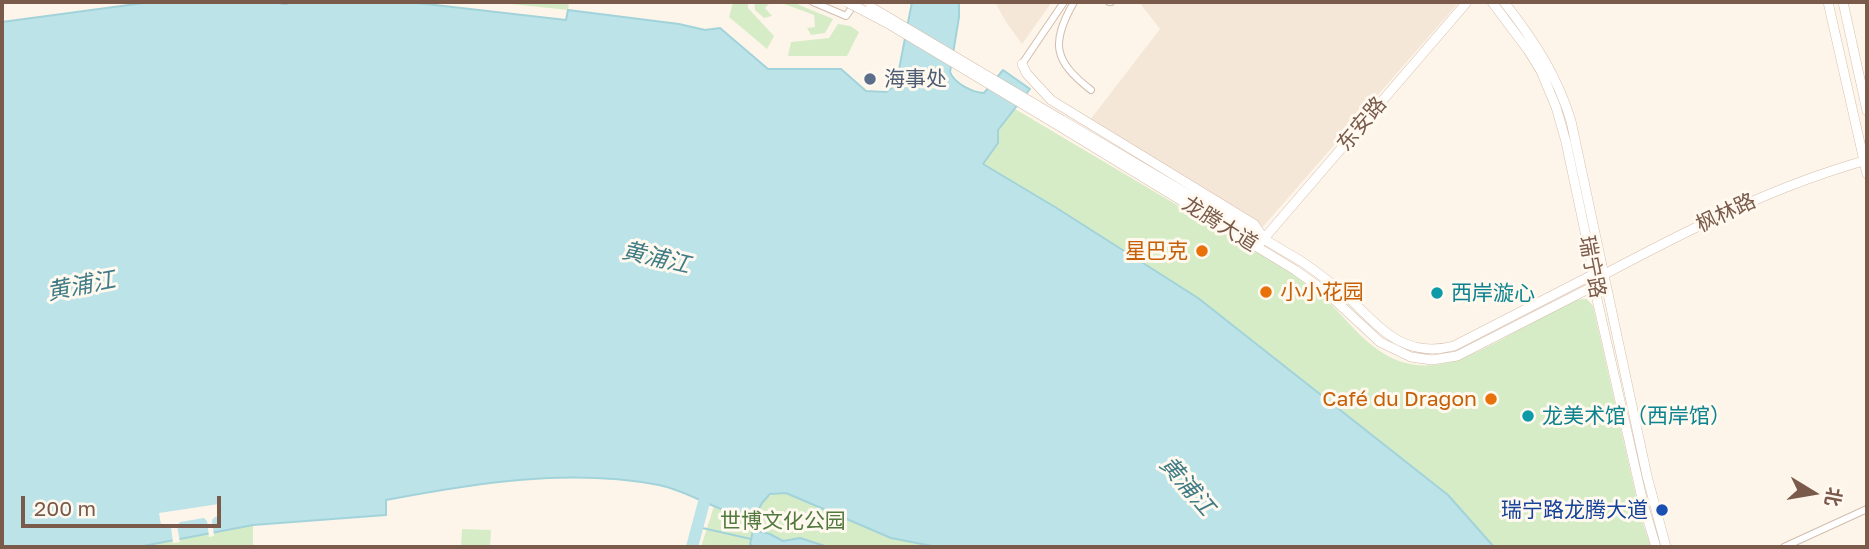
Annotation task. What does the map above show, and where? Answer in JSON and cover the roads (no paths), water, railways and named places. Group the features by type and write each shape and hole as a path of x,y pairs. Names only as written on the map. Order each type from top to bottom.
{"main road":[{"name":"龙腾大道","path":"846,2 1264,239 1333,284 1395,340 1422,349 1443,349 1464,341 1594,274 1605,274"},
{"name":"龙腾大道","path":"862,2 1154,179 1326,292 1390,349 1421,359 1444,359 1468,351 1594,286"},
{"name":"东安路","path":"1258,248 1467,2"},
{"name":"瑞宁路","path":"1492,2 1528,50 1556,107 1566,142 1594,274 1594,286 1644,507 1656,547"},
{"name":"瑞宁路","path":"1504,2 1537,46 1566,103 1647,476 1666,547"},
{"path":"1828,2 1867,174"},
{"path":"1843,2 1867,111"},
{"path":"1022,64 1027,74 1051,100 1254,224 1264,239"},
{"name":"枫林路","path":"1594,286 1605,274 1736,207 1808,177 1866,161"}],"street":[{"path":"813,2 846,16 856,2"},
{"path":"1022,64 1064,2"},
{"path":"1074,2 1066,15 1058,44 1062,61 1071,75 1091,90"},
{"path":"1784,547 1867,509"}],"water":[{"name":"黄浦江","path":"151,2 409,2 566,20 568,10 679,24 705,30 720,28 768,69 841,69 866,91 886,92 896,85 912,2 959,2 950,72 955,80 964,87 984,93 1003,70 1030,89 998,130 998,143 983,164 1198,298 1448,495 1494,547 937,547 891,538 786,493 770,494 755,516 730,512 659,485 625,480 556,478 488,483 386,500 386,515 253,525 138,547 2,547 2,22"},
{"path":"753,530 783,541 800,538 828,547 756,547 750,545"}],"waterway":[{"path":"692,547 704,502"},
{"path":"698,527 751,539"}],"place":[{"name":"海事处","path":"870,79"},
{"name":"星巴克","path":"1202,251"},
{"name":"小小花园","path":"1266,292"},
{"name":"西岸漩心","path":"1437,293"},
{"name":"Café du Dragon","path":"1491,399"},
{"name":"龙美术馆（西岸馆）","path":"1528,416"},
{"name":"瑞宁路龙腾大道","path":"1662,510"}],"park label":[{"name":"世博文化公园","path":"783,521"}]}
